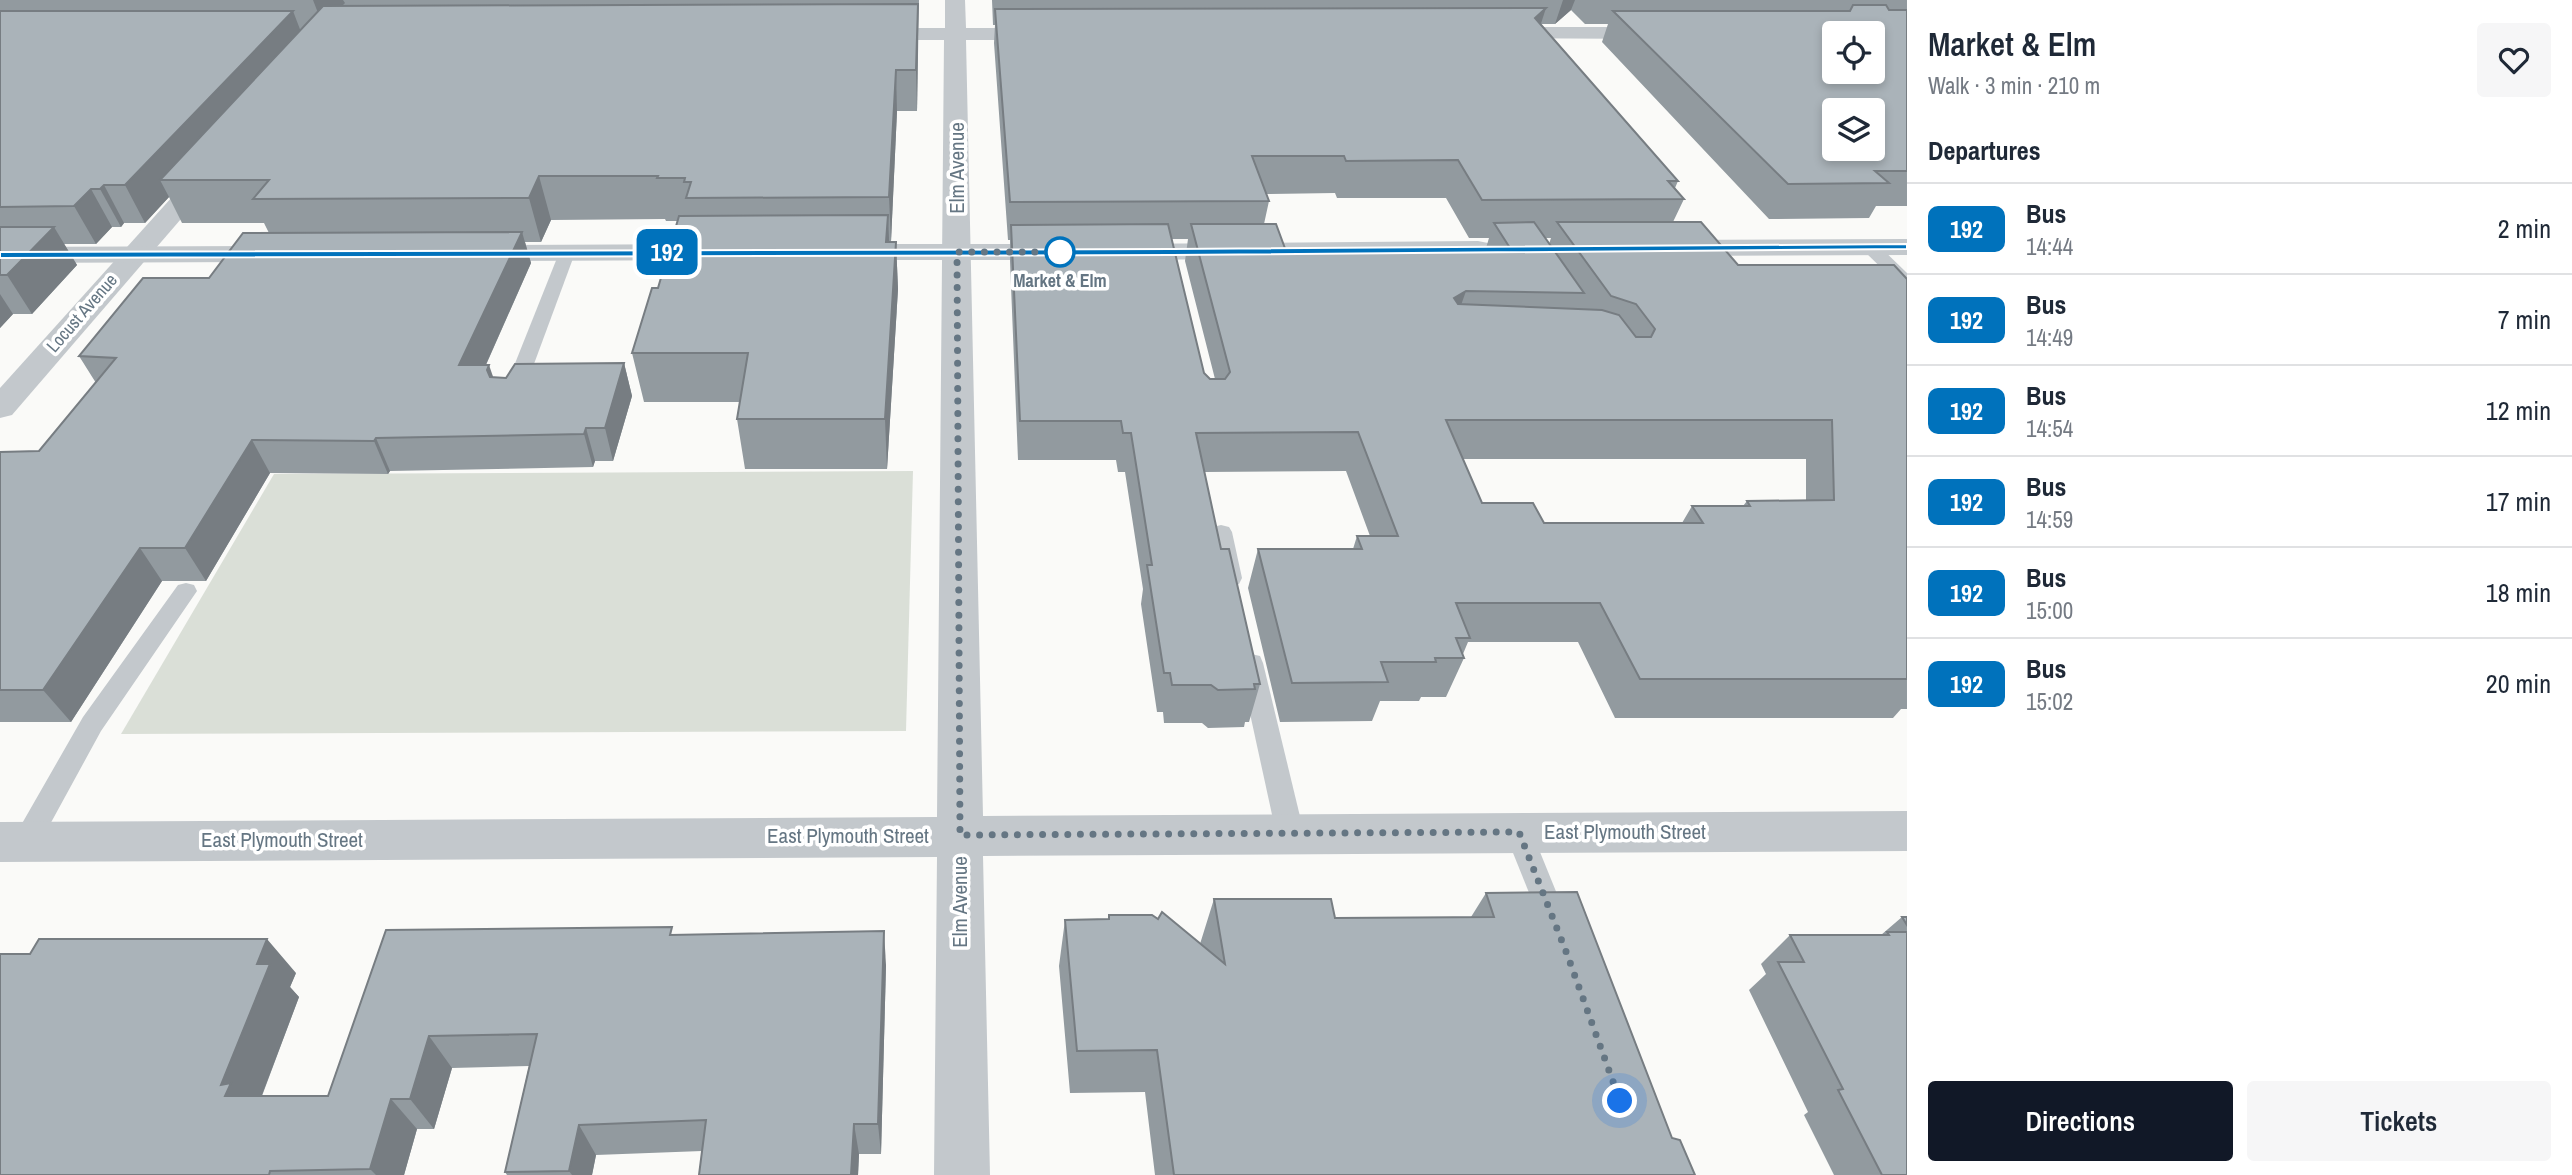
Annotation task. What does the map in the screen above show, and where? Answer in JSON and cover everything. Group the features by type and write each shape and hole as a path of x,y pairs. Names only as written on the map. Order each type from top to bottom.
{"street":[{"path":"844,34 955,17 1067,34"},
{"name":"Elm Avenue","path":"955,17 962,1175"},
{"path":"1473,33 1683,33"},
{"name":"Locust Avenue","path":"0,408 223,155"},
{"path":"1649,248 1907,247"},
{"path":"824,252 1091,252 1174,259 1511,249"},
{"path":"458,253 743,252"},
{"path":"0,255 308,254"},
{"name":"East Plymouth Street","path":"13,842 1907,831"}],"lane":[{"path":"1870,247 1907,283"},
{"path":"509,404 567,253"},
{"path":"1221,532 1236,597"},
{"path":"13,842 186,591"},
{"path":"1245,637 1290,834"},
{"path":"1519,832 1563,942"}],"shaded area":[{"path":"913,471 906,731 121,734 274,474"}],"building":[{"path":"918,4 916,70 896,70 889,197 686,198 691,182 684,182 685,178 539,176 529,198 253,199 269,180 160,180 323,6"},
{"path":"1853,5 1886,5 1889,10 1907,10 1907,171 1875,171 1889,183 1788,184 1613,11 1850,11"},
{"path":"1546,8 1535,18 1678,181 1668,181 1684,199 1482,200 1458,160 1346,161 1344,156 1252,156 1269,201 1010,202 995,9"},
{"path":"0,11 293,11 125,185 104,185 100,189 91,189 74,206 0,207"},
{"path":"888,215 886,242 896,242 885,419 737,419 748,353 632,353 652,288 658,288 679,216"},
{"path":"1534,222 1584,293 1466,291 1454,298 1458,304 1602,310 1619,315 1636,337 1651,337 1655,329 1636,304 1611,296 1557,222 1701,222 1738,265 1894,265 1907,279 1907,679 1640,679 1600,603 1456,603 1470,638 1456,638 1464,658 1435,658 1436,662 1381,662 1388,682 1292,683 1258,549 1362,549 1357,536 1398,536 1358,432 1196,433 1221,549 1229,549 1260,684 1254,684 1255,689 1218,690 1211,685 1172,685 1170,673 1164,673 1147,565 1152,565 1131,433 1123,433 1121,421 1020,421 1011,225 1168,224 1204,373 1210,379 1225,379 1230,372 1191,224 1276,224 1286,251 1510,248 1494,223","holes":["1446,420 1832,420 1834,500 1747,501 1750,506 1692,506 1703,523 1544,523 1533,503 1482,503"]},
{"path":"0,227 54,227 7,275 0,275"},
{"path":"522,232 459,365 489,365 487,370 490,377 506,378 515,364 624,363 605,428 586,428 584,434 376,438 374,441 252,440 185,548 140,548 43,690 0,690 0,452 39,451 116,358 79,356 143,278 209,278 243,233"},
{"path":"1577,892 1672,1138 1680,1140 1695,1175 1174,1175 1157,1050 1077,1051 1065,920 1109,919 1109,915 1152,915 1158,919 1162,912 1225,964 1214,899 1331,899 1335,918 1494,917 1486,893"},
{"path":"672,927 670,935 884,931 878,1124 854,1124 851,1175 699,1175 706,1120 579,1125 569,1171 505,1172 537,1034 429,1036 410,1099 391,1099 370,1169 270,1171 269,1175 0,1175 0,954 30,954 39,939 267,939 257,964 270,964 221,1085 231,1083 225,1096 328,1096 386,930"},
{"path":"1887,932 1907,932 1907,1175 1882,1175 1838,1090 1843,1089 1778,962 1804,962 1790,935 1889,935"}],"bus line":[{"name":"192","path":"0,255 1907,247"}],"place":[{"name":"Market & Elm","path":"1060,252"}],"route":[{"path":"1060,252 957,252 960,835 1519,832 1620,1101"}]}
